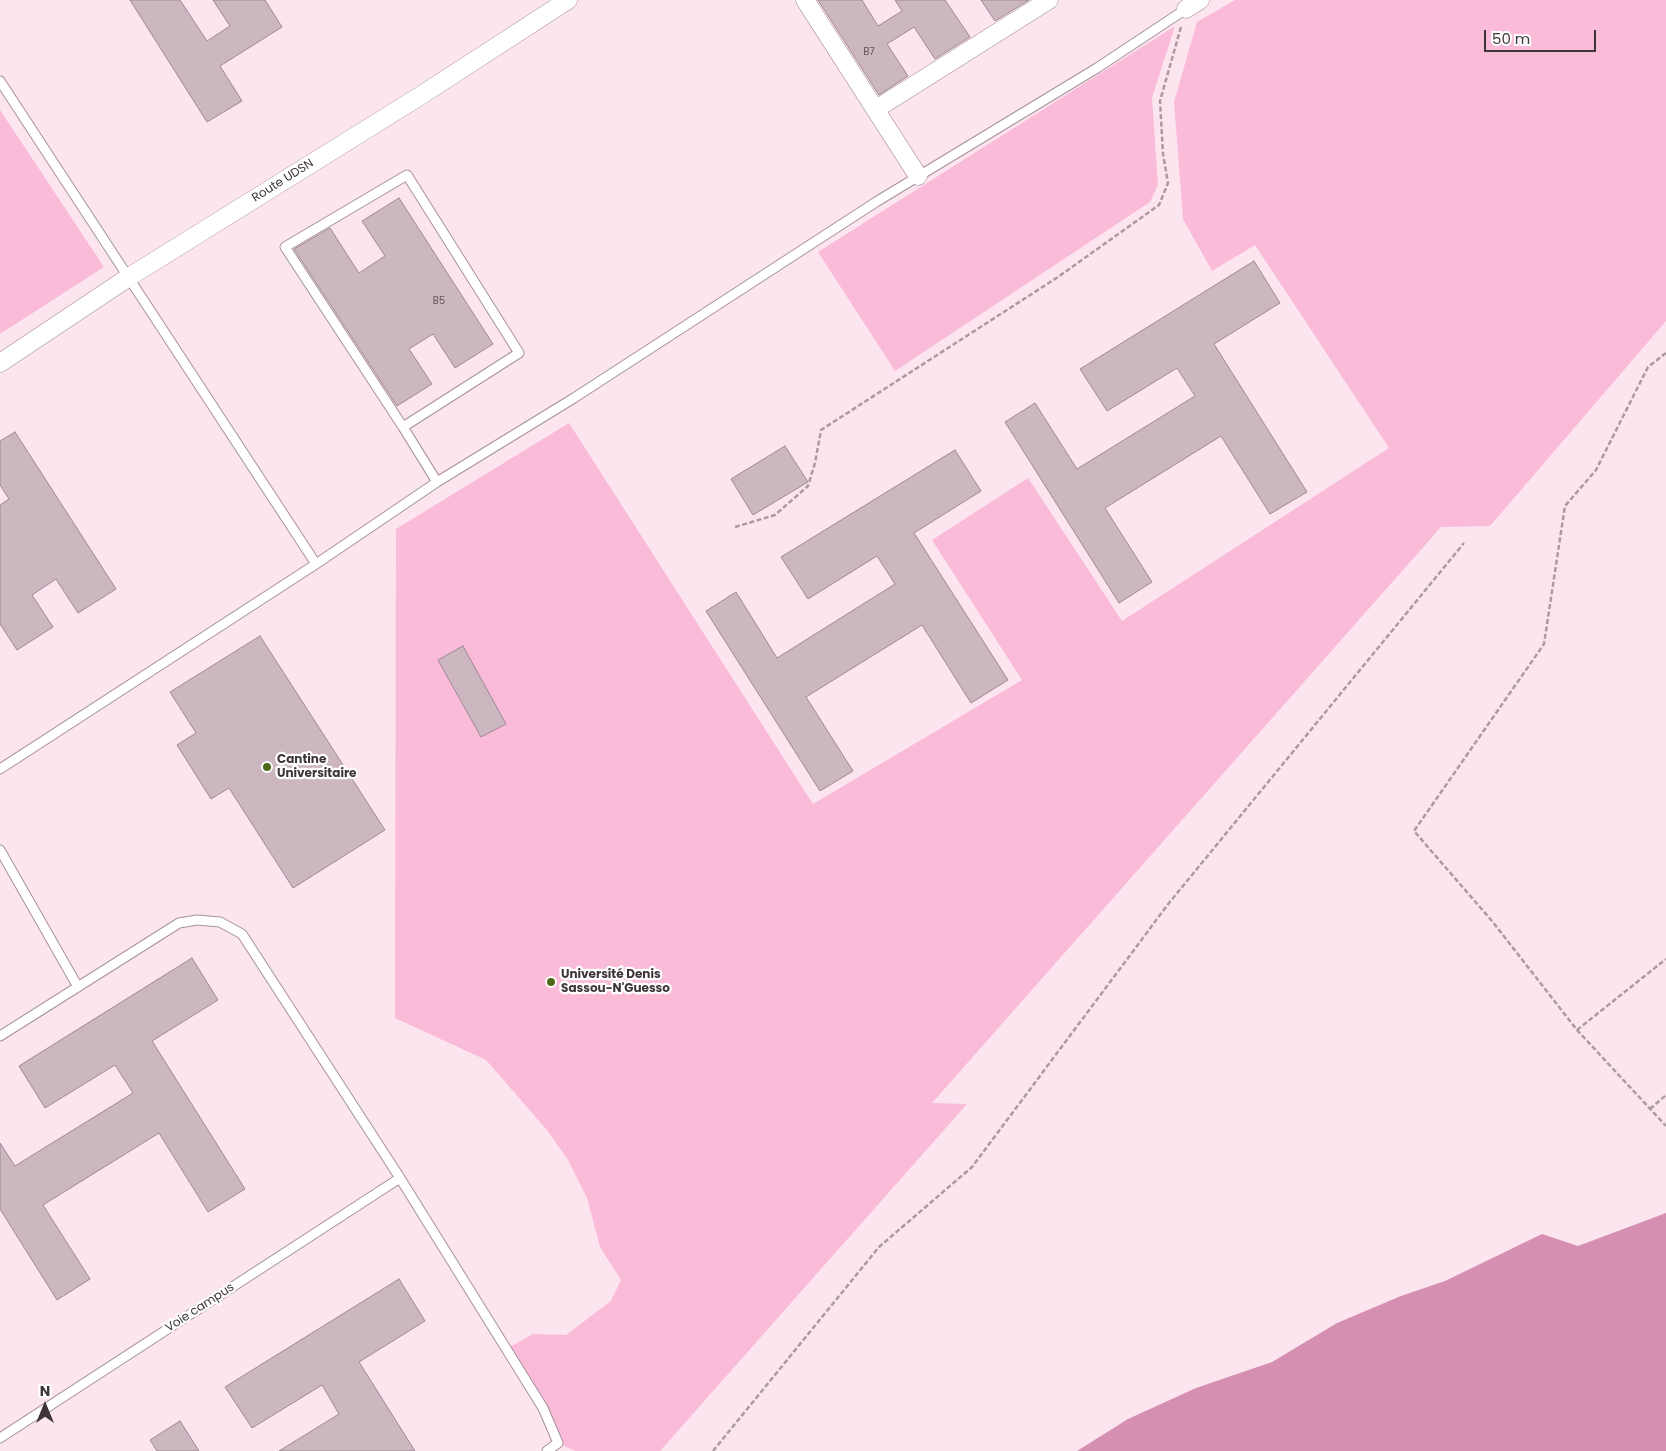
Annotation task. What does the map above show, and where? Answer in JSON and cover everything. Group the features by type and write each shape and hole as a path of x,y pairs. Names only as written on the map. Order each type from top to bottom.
{"street":[{"name":"Route UDSN","path":"0,363 129,276 420,96 568,0"},
{"path":"806,0 918,176"},
{"path":"876,109 1049,0"}],"lane":[{"path":"0,769 316,564 437,482 574,398 918,176 1097,68 1191,3"},
{"path":"0,81 316,564"},
{"path":"403,427 519,353 407,175 286,247 437,482"},
{"path":"0,850 78,986"},
{"path":"0,1036 179,923 197,920 220,922 242,934 400,1178 543,1408 558,1443 548,1451"},
{"name":"Voie campus","path":"0,1438 400,1178"}],"path":[{"path":"734,527 775,515 808,486 815,463 821,430 1058,277 1159,205 1168,183 1163,154 1160,101 1191,3"},
{"path":"1666,353 1648,367 1596,470 1565,506 1544,644 1414,831 1492,921 1577,1030 1666,1126"},
{"path":"713,1451 879,1247 972,1167 1169,903 1299,747 1464,543"},
{"path":"1577,1030 1666,959"},
{"path":"1650,1109 1666,1095"}],"shaded area":[{"path":"1235,0 1666,0 1666,321 1490,526 1441,527 932,1103 967,1104 660,1451 575,1451 558,1443 506,1349 533,1334 566,1335 611,1301 621,1280 600,1247 587,1198 568,1160 547,1130 486,1060 395,1018 396,529 569,423 813,804 1022,680 932,540 1028,478 1122,621 1389,448 1255,245 1212,271 1183,219 1174,102 1197,22"},
{"path":"1175,26 1152,98 1158,185 1150,202 895,371 818,252"},
{"path":"0,110 104,267 0,334"},
{"path":"1666,1213 1666,1451 1077,1451 1128,1419 1196,1388 1272,1362 1337,1323 1401,1296 1445,1281 1542,1234 1578,1246"}],"building":[{"path":"130,0 180,0 207,41 230,26 213,0 265,0 282,27 220,66 242,101 207,122"},
{"path":"818,0 862,0 878,26 902,11 895,0 945,0 970,37 935,59 914,27 887,44 908,76 879,95"},
{"path":"981,0 1029,0 995,21"},
{"path":"399,198 493,344 455,368 433,334 409,349 432,384 397,406 294,249 330,228 359,273 385,256 362,221"},
{"path":"1254,261 1280,303 1214,344 1307,492 1270,514 1221,436 1105,508 1152,582 1119,603 1005,422 1035,403 1077,469 1195,396 1177,368 1107,411 1080,369"},
{"path":"15,432 116,589 78,613 56,579 32,595 53,627 17,650 0,624 0,505 9,499 0,485 0,441"},
{"path":"785,446 808,482 753,515 731,479"},
{"path":"955,450 981,491 914,533 1008,680 971,703 922,625 806,697 853,771 820,791 706,611 736,592 777,658 895,584 877,556 808,599 781,557"},
{"name":"Cantine Universitaire","path":"260,636 385,830 293,888 229,788 211,799 177,745 196,733 170,692"},
{"path":"463,646 506,724 481,737 438,660"},
{"path":"192,958 218,1000 152,1041 245,1189 208,1212 159,1133 43,1205 90,1279 57,1300 0,1209 0,1143 15,1166 133,1093 115,1065 45,1108 19,1066"},
{"path":"399,1279 425,1321 359,1362 415,1451 279,1451 339,1414 322,1385 252,1428 225,1387"},
{"path":"180,1421 199,1451 157,1451 150,1440"}],"place":[{"name":"Cantine Universitaire","path":"267,767"},
{"name":"Université Denis Sassou-N'Guesso","path":"551,982"}]}
